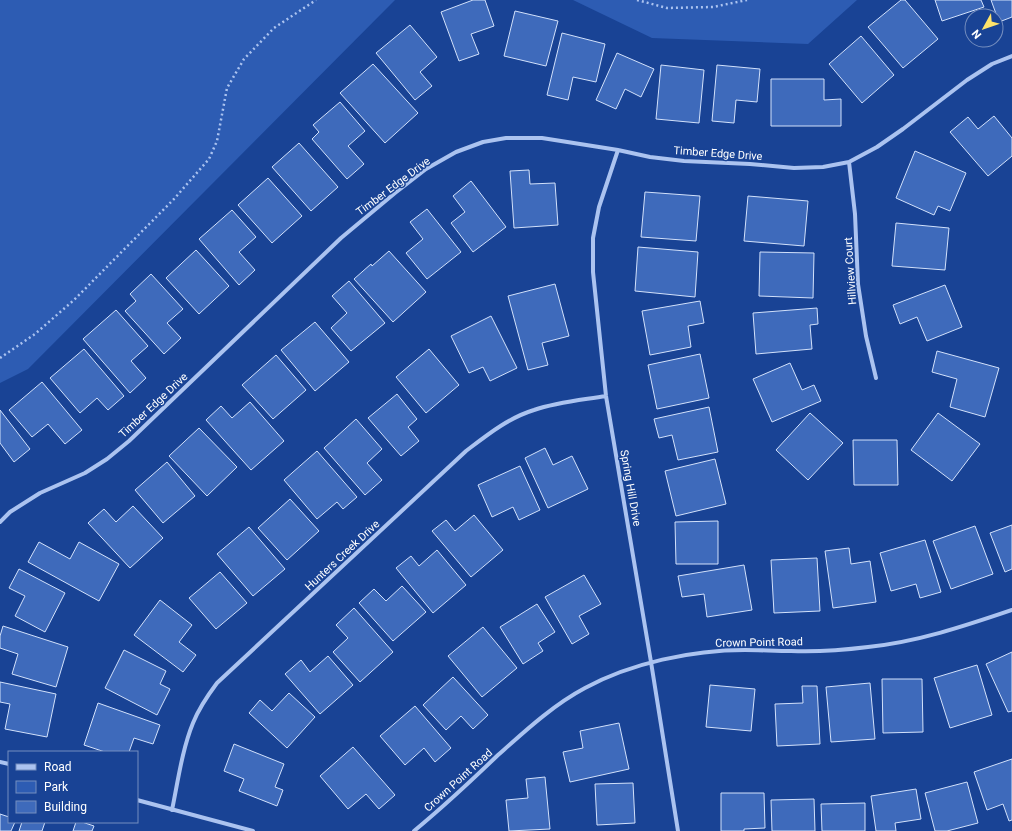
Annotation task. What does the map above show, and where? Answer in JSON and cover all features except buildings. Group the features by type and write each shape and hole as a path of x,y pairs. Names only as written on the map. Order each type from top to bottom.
{"street":[{"name":"Timber Edge Drive","path":"0,522 10,512 40,493 85,473 107,459 123,446 341,238 426,169 456,152 483,142 506,138 542,138 618,150 650,157 684,161 794,168 823,167 849,162 877,147 903,130 966,80 992,64 1012,56"},
{"name":"Spring Hill Drive","path":"618,150 599,207 593,238 593,272 606,396 678,831"},
{"name":"Hillview Court","path":"849,162 855,214 858,284 866,336 876,378"},
{"name":"Hunters Creek Drive","path":"172,810 186,746 193,722 217,683 466,451 486,435 507,422 533,410 560,403 606,396"},
{"name":"Crown Point Road","path":"414,831 436,813 512,742 564,701 591,685 615,675 651,662 705,652 866,648 902,643 941,633 1012,610"},
{"path":"138,800 253,831"}],"path":[{"path":"0,358 35,334 74,300 174,199 209,159 217,141 227,88 244,59 274,28 316,0"},
{"path":"637,0 667,8 713,7 747,0"}],"green space":[{"path":"0,0 395,0 28,369 0,383"},
{"path":"573,0 857,0 808,44 652,38"}]}
